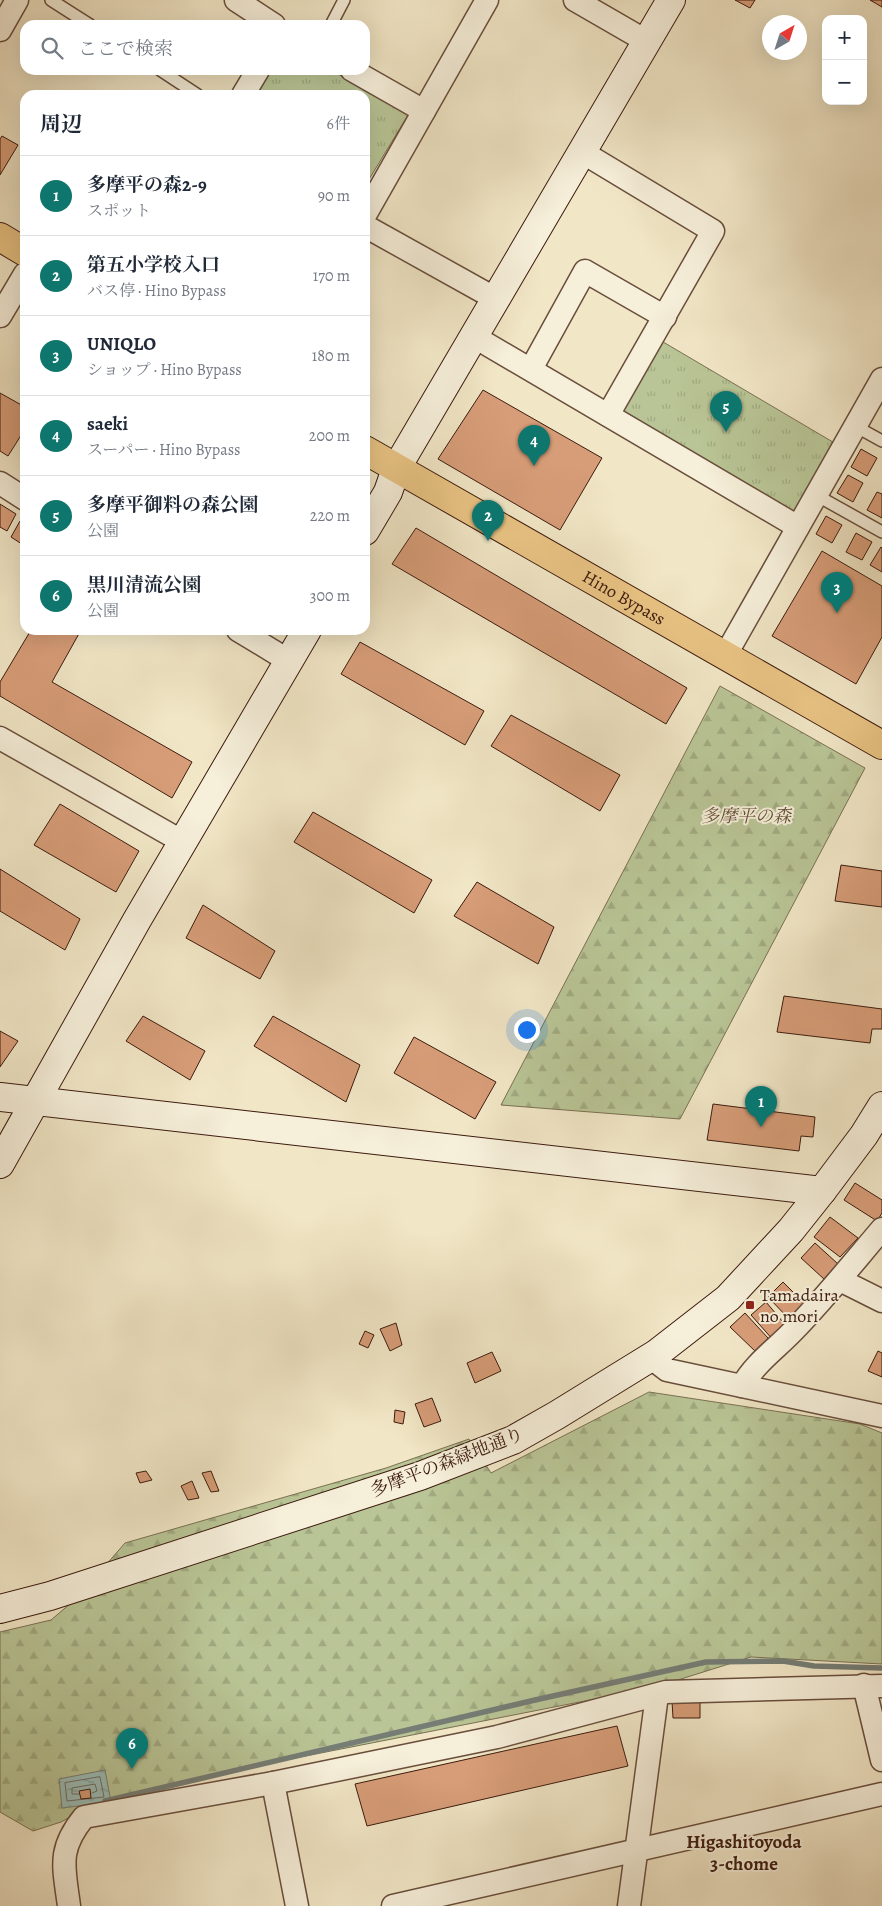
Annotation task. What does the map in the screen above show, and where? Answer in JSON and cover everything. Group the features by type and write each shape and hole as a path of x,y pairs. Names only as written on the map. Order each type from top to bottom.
{"highway":[{"path":"0,237 20,249"},
{"name":"Hino Bypass","path":"370,453 882,745"}],"street":[{"path":"0,30 17,0"},
{"path":"370,205 487,0"},
{"path":"575,0 646,42"},
{"path":"370,523 388,492 396,469 671,0"},
{"path":"243,2 267,20"},
{"path":"246,90 255,75"},
{"path":"361,75 424,111"},
{"path":"582,152 713,231 608,415"},
{"path":"370,229 496,299"},
{"path":"531,370 585,271 665,317"},
{"path":"0,316 20,282"},
{"path":"473,336 798,527"},
{"path":"725,656 882,379"},
{"path":"0,483 20,496"},
{"path":"246,635 289,661"},
{"path":"0,1164 183,842 304,635"},
{"path":"0,738 183,842"},
{"path":"0,1097 822,1191"},
{"name":"多摩平の森緑地通り","path":"0,1609 50,1596 420,1476 513,1440 650,1358 728,1298 791,1230 864,1135 882,1106"},
{"path":"742,1386 750,1371 792,1332 840,1280 882,1228"},
{"path":"840,1280 882,1301"},
{"path":"650,1358 667,1370 882,1416"},
{"path":"69,1906 63,1860 70,1834 84,1817 273,1782 497,1737 657,1696 666,1692 873,1685 882,1760"},
{"path":"628,1906 657,1696"},
{"path":"273,1782 297,1906"},
{"path":"393,1906 882,1794"}],"lane":[{"path":"51,0 82,20"},
{"path":"334,20 344,0"},
{"path":"168,75 190,90"},
{"path":"855,426 882,441"},
{"path":"816,496 882,532"}],"green space":[{"path":"265,75 340,75 365,90 256,90"},
{"path":"370,93 408,115 370,178"},
{"path":"653,336 843,448 798,527 608,415"},
{"name":"多摩平の森","path":"720,686 865,768 680,1119 501,1105"},
{"path":"649,1392 860,1424 882,1433 882,1664 751,1657 681,1679 605,1697 270,1763 129,1794 121,1804 79,1812 61,1822 33,1831 0,1812 0,1632 51,1620 78,1597 125,1543 386,1468 469,1439 491,1473"}],"water":[{"path":"105,1770 111,1802 62,1808 59,1779"}],"building":[{"path":"735,0 755,0 750,8"},
{"path":"870,0 882,0 882,7"},
{"path":"2,136 18,145 0,175 0,139"},
{"path":"483,390 602,458 560,530 438,459"},
{"path":"0,393 20,404 20,437 8,456 0,451"},
{"path":"861,449 877,458 867,476 851,467"},
{"path":"848,475 863,483 853,502 837,493"},
{"path":"877,492 882,494 882,518 867,510"},
{"path":"0,504 16,514 7,531 0,527"},
{"path":"826,516 842,525 832,543 816,534"},
{"path":"20,521 20,543 11,537"},
{"path":"416,528 687,688 666,724 392,564"},
{"path":"856,533 872,542 862,560 846,552"},
{"path":"882,548 882,572 870,565"},
{"path":"822,551 882,586 882,637 856,684 772,636"},
{"path":"28,635 78,635 52,682 192,762 172,798 0,696 0,682"},
{"path":"360,642 484,711 465,745 341,674"},
{"path":"511,715 620,775 600,811 491,746"},
{"path":"60,804 139,851 116,892 34,845"},
{"path":"313,812 432,880 414,913 294,842"},
{"path":"841,865 882,871 882,907 835,901"},
{"path":"0,869 80,919 65,950 0,911"},
{"path":"477,882 554,927 538,964 454,916"},
{"path":"203,905 275,951 260,979 186,938"},
{"path":"784,996 882,1009 882,1029 872,1029 870,1043 777,1032"},
{"path":"143,1016 205,1051 190,1080 126,1041"},
{"path":"273,1016 360,1065 346,1102 254,1046"},
{"path":"0,1031 18,1041 0,1067"},
{"path":"414,1037 496,1082 475,1119 394,1073"},
{"path":"713,1104 815,1117 813,1137 801,1136 799,1151 707,1140"},
{"path":"855,1183 882,1200 882,1213 877,1221 844,1200"},
{"path":"830,1217 858,1238 840,1257 814,1237"},
{"path":"815,1243 838,1264 824,1279 801,1258"},
{"path":"783,1282 806,1305 790,1320 768,1297"},
{"path":"766,1302 788,1328 774,1341 751,1315"},
{"path":"745,1313 768,1338 756,1352 730,1327"},
{"path":"396,1323 402,1345 390,1351 380,1329"},
{"path":"365,1331 374,1335 368,1348 359,1344"},
{"path":"878,1351 882,1353 882,1377 868,1371"},
{"path":"492,1352 501,1371 475,1383 467,1363"},
{"path":"432,1398 441,1421 424,1427 415,1404"},
{"path":"395,1410 405,1412 403,1424 394,1422"},
{"path":"146,1471 152,1480 140,1483 136,1473"},
{"path":"211,1471 219,1491 211,1492 202,1473"},
{"path":"192,1481 199,1498 188,1500 181,1486"},
{"path":"672,1701 700,1701 700,1718 673,1718"},
{"path":"617,1726 628,1766 367,1826 355,1784"},
{"path":"90,1789 91,1798 81,1799 79,1791"}],"waterway":[{"path":"105,1801 535,1700 706,1662 783,1661 814,1666 882,1668"}],"place":[{"name":"多摩平御料の森公園","path":"726,432"},
{"name":"saeki","path":"534,466"},
{"name":"第五小学校入口","path":"488,541"},
{"name":"UNIQLO","path":"837,613"},
{"name":"多摩平の森2-9","path":"761,1127"},
{"name":"Tamadaira no mori","path":"750,1305"},
{"name":"黒川清流公園","path":"132,1769"}],"district":[{"name":"Higashitoyoda 3-chome","path":"744,1852"}]}
